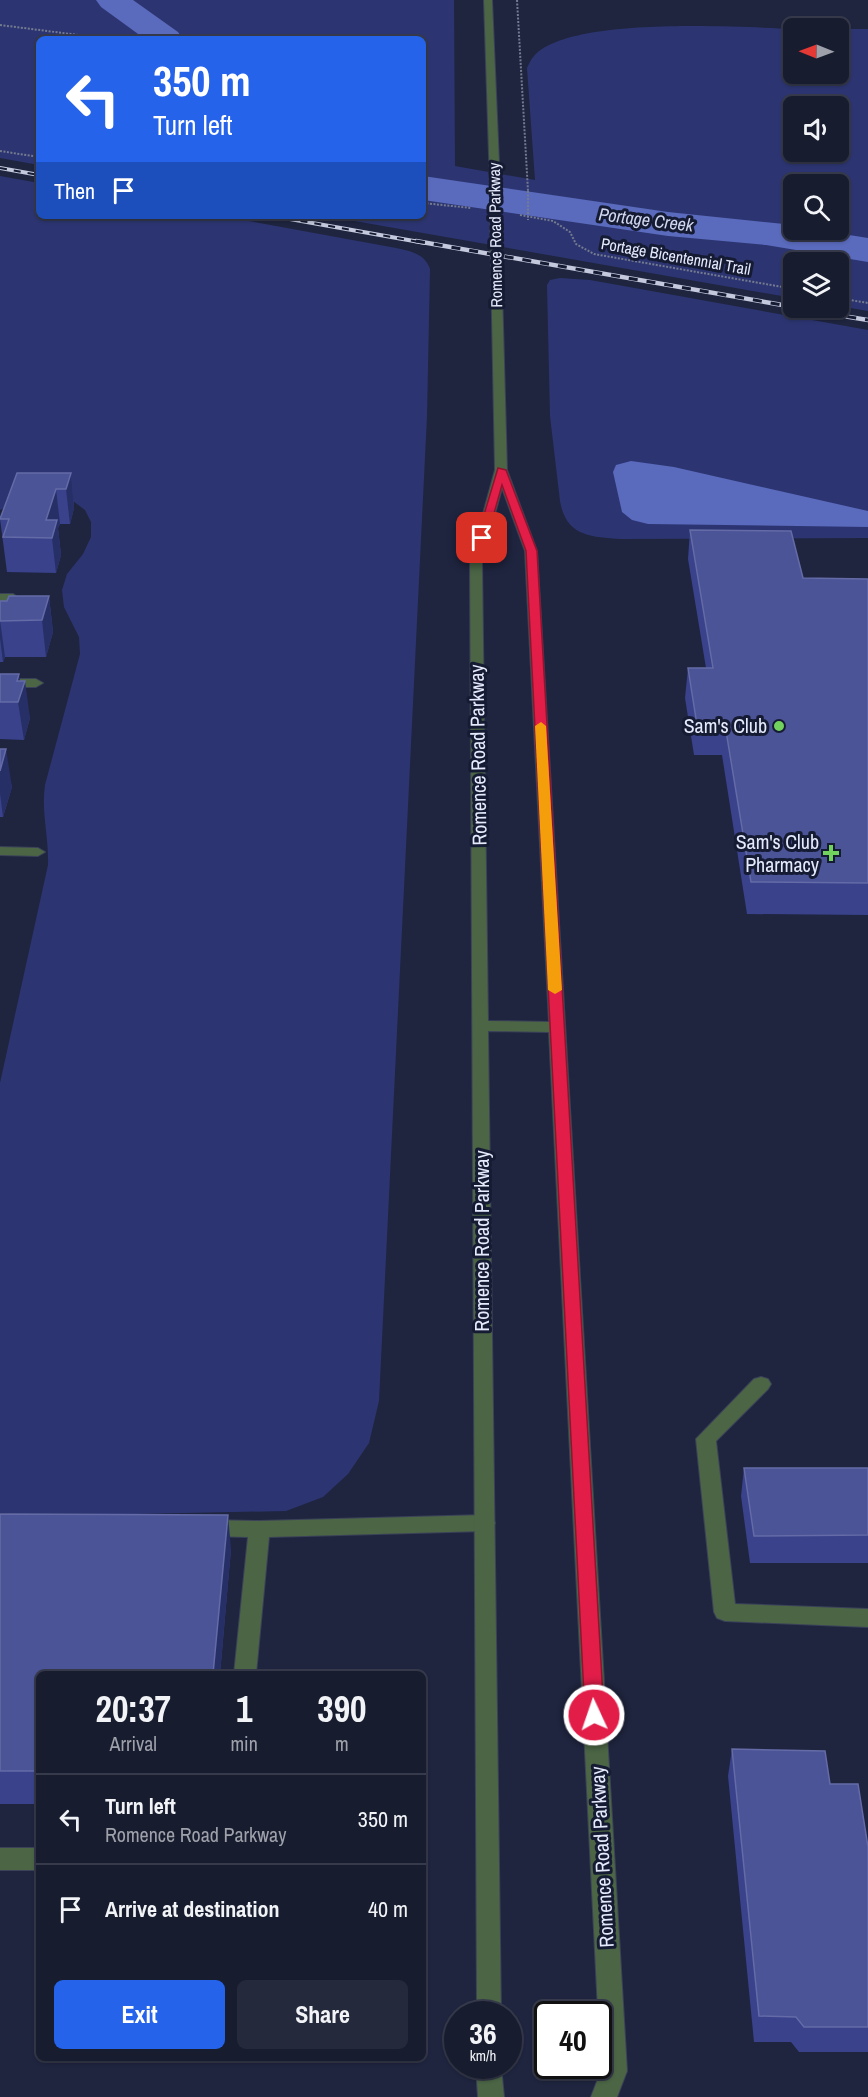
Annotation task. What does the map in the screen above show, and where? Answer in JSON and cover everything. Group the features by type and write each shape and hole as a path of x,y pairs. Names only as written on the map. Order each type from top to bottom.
{"street":[{"name":"Romence Road Parkway","path":"488,0 495,186 501,470 476,561 489,2001"},
{"name":"Romence Road Parkway","path":"501,470 531,551 614,2071 604,2097"},
{"path":"0,682 36,683"},
{"path":"0,851 38,852"},
{"path":"481,1026 557,1027"},
{"path":"761,1384 706,1438 725,1612 868,1618"},
{"path":"188,1528 259,1529 485,1523"},
{"path":"245,1671 259,1529"},
{"path":"0,1859 36,1859"},
{"path":"490,2079 491,2097"}],"path":[{"path":"517,0 528,220"},
{"path":"0,25 86,36"},
{"path":"0,151 36,157"},
{"path":"426,203 480,210"},
{"name":"Portage Bicentennial Trail","path":"514,215 553,221 570,232 576,244 594,254 783,287"},
{"path":"849,300 868,303"}],"shaded area":[{"path":"0,0 454,0 455,166 535,180 527,68 534,56 553,43 618,29 697,26 783,29 783,84 849,84 849,29 868,29 868,311 849,308 849,252 783,252 783,296 343,219 426,219 426,36 36,36 36,164 0,158"},
{"path":"0,176 36,182 36,219 238,219 407,250 417,254 428,264 430,269 427,416 379,1401 369,1443 348,1474 323,1497 286,1511 42,1516 0,1513 0,1083 48,865 45,785 80,654 79,637 64,607 62,590 67,574 83,554 91,537 91,522 85,510 73,501 16,503 0,510"},
{"path":"560,278 590,280 783,315 783,318 801,318 868,330 868,538 621,539 590,535 574,528 563,513 560,501 550,416 547,285 550,280"},
{"path":"631,461 674,467 868,511 868,527 648,524 632,520 622,512 613,472 616,465"}],"building":[{"path":"17,473 71,473 66,489 56,489 46,520 57,520 52,538 3,537 9,519 0,519"},
{"name":"Sam's Club","path":"690,530 791,531 803,578 868,579 868,883 751,882 725,725 697,725 688,668 713,668"},
{"path":"9,596 49,596 42,620 0,621 0,601 7,601"},
{"path":"0,674 19,674 17,681 25,681 18,702 0,702"},
{"path":"0,749 6,749 0,771"},
{"path":"744,1468 868,1468 868,1535 754,1536"},
{"path":"0,1514 228,1515 213,1671 36,1671 36,1771 0,1771"},
{"path":"732,1749 825,1751 830,1784 858,1784 868,1847 868,2027 804,2027 796,2017 759,2016"}],"waterway":[{"name":"Portage Creek","path":"112,0 162,36"},
{"name":"Portage Creek","path":"426,188 668,224 766,233 868,250"}],"railway":[{"path":"0,168 36,174"},
{"path":"290,219 425,243"},
{"path":"416,241 783,305"},
{"path":"849,317 868,320"}],"slow traffic":[{"path":"541,726 555,990"}],"place":[{"name":"Sam's Club","path":"779,726"},
{"name":"Sam's Club Pharmacy","path":"831,853"}],"route":[{"path":"482,538 501,470 531,551 594,1715"}]}
